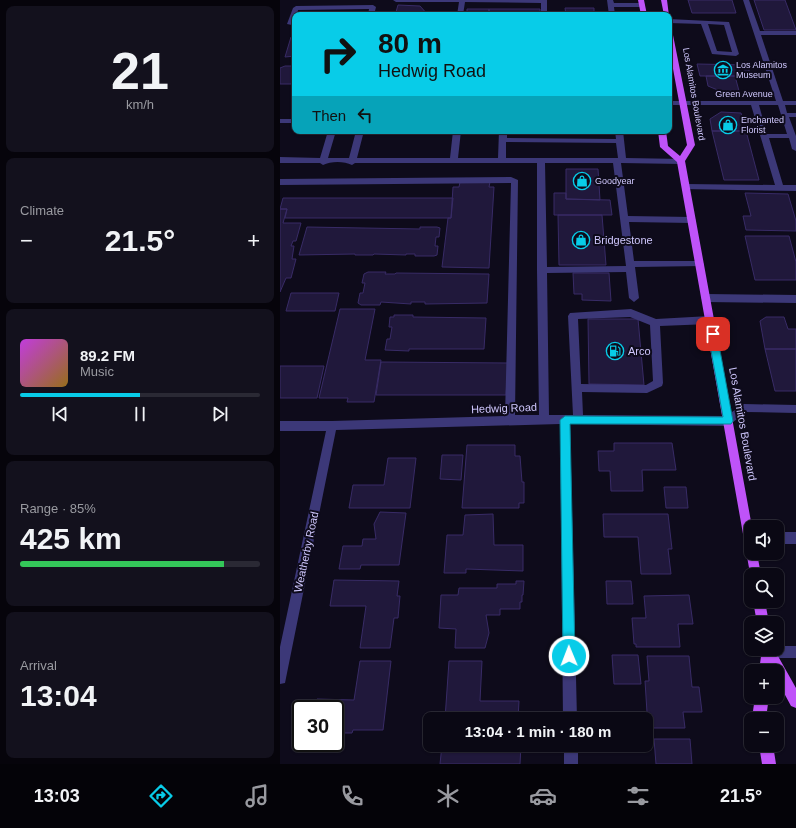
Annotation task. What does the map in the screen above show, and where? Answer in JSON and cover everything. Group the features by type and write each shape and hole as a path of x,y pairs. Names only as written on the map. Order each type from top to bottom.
{"main road":[{"path":"664,0 666,12"},
{"path":"642,2 644,12"},
{"name":"Los Alamitos Boulevard","path":"672,47 691,145 681,161 747,520"},
{"path":"662,134 664,147 681,161"},
{"path":"771,656 796,701"},
{"path":"767,752 769,764"}],"street":[{"path":"396,0 544,0 544,12"},
{"path":"460,12 462,0"},
{"path":"746,0 796,149"},
{"path":"612,12 611,2 642,2"},
{"path":"294,12 296,8 373,7 372,12"},
{"path":"672,21 704,22 726,23 736,54 714,53 704,22"},
{"path":"757,33 796,33"},
{"name":"Green Avenue","path":"672,102 796,103"},
{"path":"754,102 780,188"},
{"path":"784,115 796,115"},
{"path":"280,121 292,121"},
{"path":"323,162 331,134"},
{"path":"352,162 359,134"},
{"path":"454,161 457,134"},
{"path":"502,161 503,134"},
{"path":"619,134 624,219 634,298"},
{"path":"764,136 792,136"},
{"path":"503,140 620,141"},
{"path":"280,160 323,162 681,161"},
{"path":"541,161 541,270 544,419"},
{"path":"280,182 511,180 515,182 510,420"},
{"path":"686,187 796,188"},
{"path":"624,219 692,220"},
{"path":"541,270 700,264"},
{"path":"706,298 796,299"},
{"path":"578,420 573,316 632,312 655,323 710,320"},
{"path":"576,388 647,389 658,383 655,323"},
{"path":"728,421 744,408 796,409"},
{"name":"Hedwig Road","path":"280,426 332,426 544,419 728,421"},
{"path":"565,420 570,712"},
{"name":"Weatherby Road","path":"280,678 332,426"},
{"path":"784,538 796,538"},
{"path":"784,652 796,652"},
{"path":"571,752 571,764"}],"building":[{"path":"688,0 732,0 736,13 692,13"},
{"path":"754,0 785,0 796,30 764,30"},
{"path":"398,5 420,6 425,12 396,12"},
{"path":"565,8 594,8 594,12 566,12"},
{"path":"467,9 489,9 489,12 467,12"},
{"path":"489,9 540,9 540,12 489,12"},
{"path":"291,37 292,56 285,57"},
{"name":"Los Alamitos Museum","path":"697,64 747,65 751,76 700,76"},
{"path":"292,66 292,84 280,84 280,68"},
{"path":"706,76 735,76 739,91 720,91 708,86"},
{"name":"Enchanted Florist","path":"721,112 741,113 746,131 712,131 710,119"},
{"path":"712,131 746,131 759,180 724,180"},
{"name":"Goodyear","path":"566,169 598,169 600,200 566,199"},
{"path":"460,182 490,182 489,187 494,187 489,268 442,267 448,218 451,218 453,187 459,187"},
{"path":"554,193 566,193 566,199 610,200 612,215 554,215"},
{"path":"745,193 788,194 796,221 796,231 746,230 743,216 751,216"},
{"path":"283,198 453,198 451,218 285,218 287,209 280,209"},
{"path":"280,209 287,209 283,223 301,223 296,241 293,241 291,246 294,246 292,259 296,259 291,278 286,278 280,292"},
{"name":"Bridgestone","path":"558,215 602,215 606,265 559,265"},
{"path":"307,227 440,228 439,237 436,237 435,246 438,246 437,255 434,256 415,256 415,254 299,255"},
{"path":"745,236 789,236 796,262 796,280 755,280"},
{"path":"368,272 386,272 385,274 489,274 487,303 425,304 425,302 411,302 411,304 381,302 380,305 361,305 358,303 360,293 363,293 365,283 362,283 364,274"},
{"path":"573,273 609,273 611,301 582,300 582,294 574,294"},
{"path":"291,293 339,293 335,311 286,311"},
{"path":"340,309 375,309 365,360 381,360 374,402 347,402 348,398 319,398"},
{"path":"394,315 413,315 413,317 486,318 484,349 409,349 409,351 385,350 387,339 390,339 392,327 389,327 390,317 394,317"},
{"path":"766,317 784,317 788,329 796,329 796,349 765,349 760,321"},
{"name":"Arco","path":"588,319 638,319 644,385 589,384"},
{"path":"765,349 796,349 796,391 775,391"},
{"path":"381,362 508,363 506,395 376,395"},
{"path":"280,366 324,366 317,398 280,398"},
{"path":"614,443 672,443 676,470 642,470 643,491 611,491 610,471 599,471 598,451 614,451"},
{"path":"467,445 515,445 515,456 520,456 522,482 524,482 524,503 519,503 519,508 462,508"},
{"path":"442,455 463,455 461,480 440,479"},
{"path":"388,458 416,458 410,508 349,508 353,485 384,485"},
{"path":"664,487 686,487 688,508 666,508"},
{"path":"380,512 406,513 399,565 361,565 360,569 339,569 343,546 362,546 363,539 376,539 374,524"},
{"path":"493,514 494,545 523,545 523,571 466,569 466,573 444,573 447,535 463,535 465,515"},
{"path":"603,514 668,514 672,549 668,549 671,574 641,574 638,537 604,537"},
{"path":"334,580 399,581 397,596 400,596 398,618 394,618 390,648 360,648 366,606 330,606"},
{"path":"516,581 524,581 520,609 500,609 500,615 486,615 489,633 485,648 455,648 456,629 439,628 441,595 458,595 459,588 497,588 497,584 516,584"},
{"path":"606,581 631,581 633,604 607,604"},
{"path":"689,595 693,624 678,624 680,647 636,647 636,644 634,644 632,618 646,618 644,596"},
{"path":"612,655 638,655 641,684 614,684"},
{"path":"647,656 689,656 692,687 699,687 702,712 683,712 685,728 653,728 653,712 647,712 645,681 649,681"},
{"path":"360,661 391,661 383,730 353,730 352,733 344,733 344,700 317,700 317,699 354,700"},
{"path":"449,661 482,661 480,701 519,701 518,712 445,712"},
{"path":"654,739 690,739 692,764 656,764"},
{"path":"441,752 521,752 520,764 440,764"}],"place":[{"name":"Los Alamitos Museum","path":"723,70"},
{"name":"Enchanted Florist","path":"728,125"},
{"name":"Goodyear","path":"582,181"},
{"name":"Bridgestone","path":"581,240"},
{"name":"Arco","path":"615,351"}],"route":[{"path":"569,656 565,420 728,421 713,334"}]}
